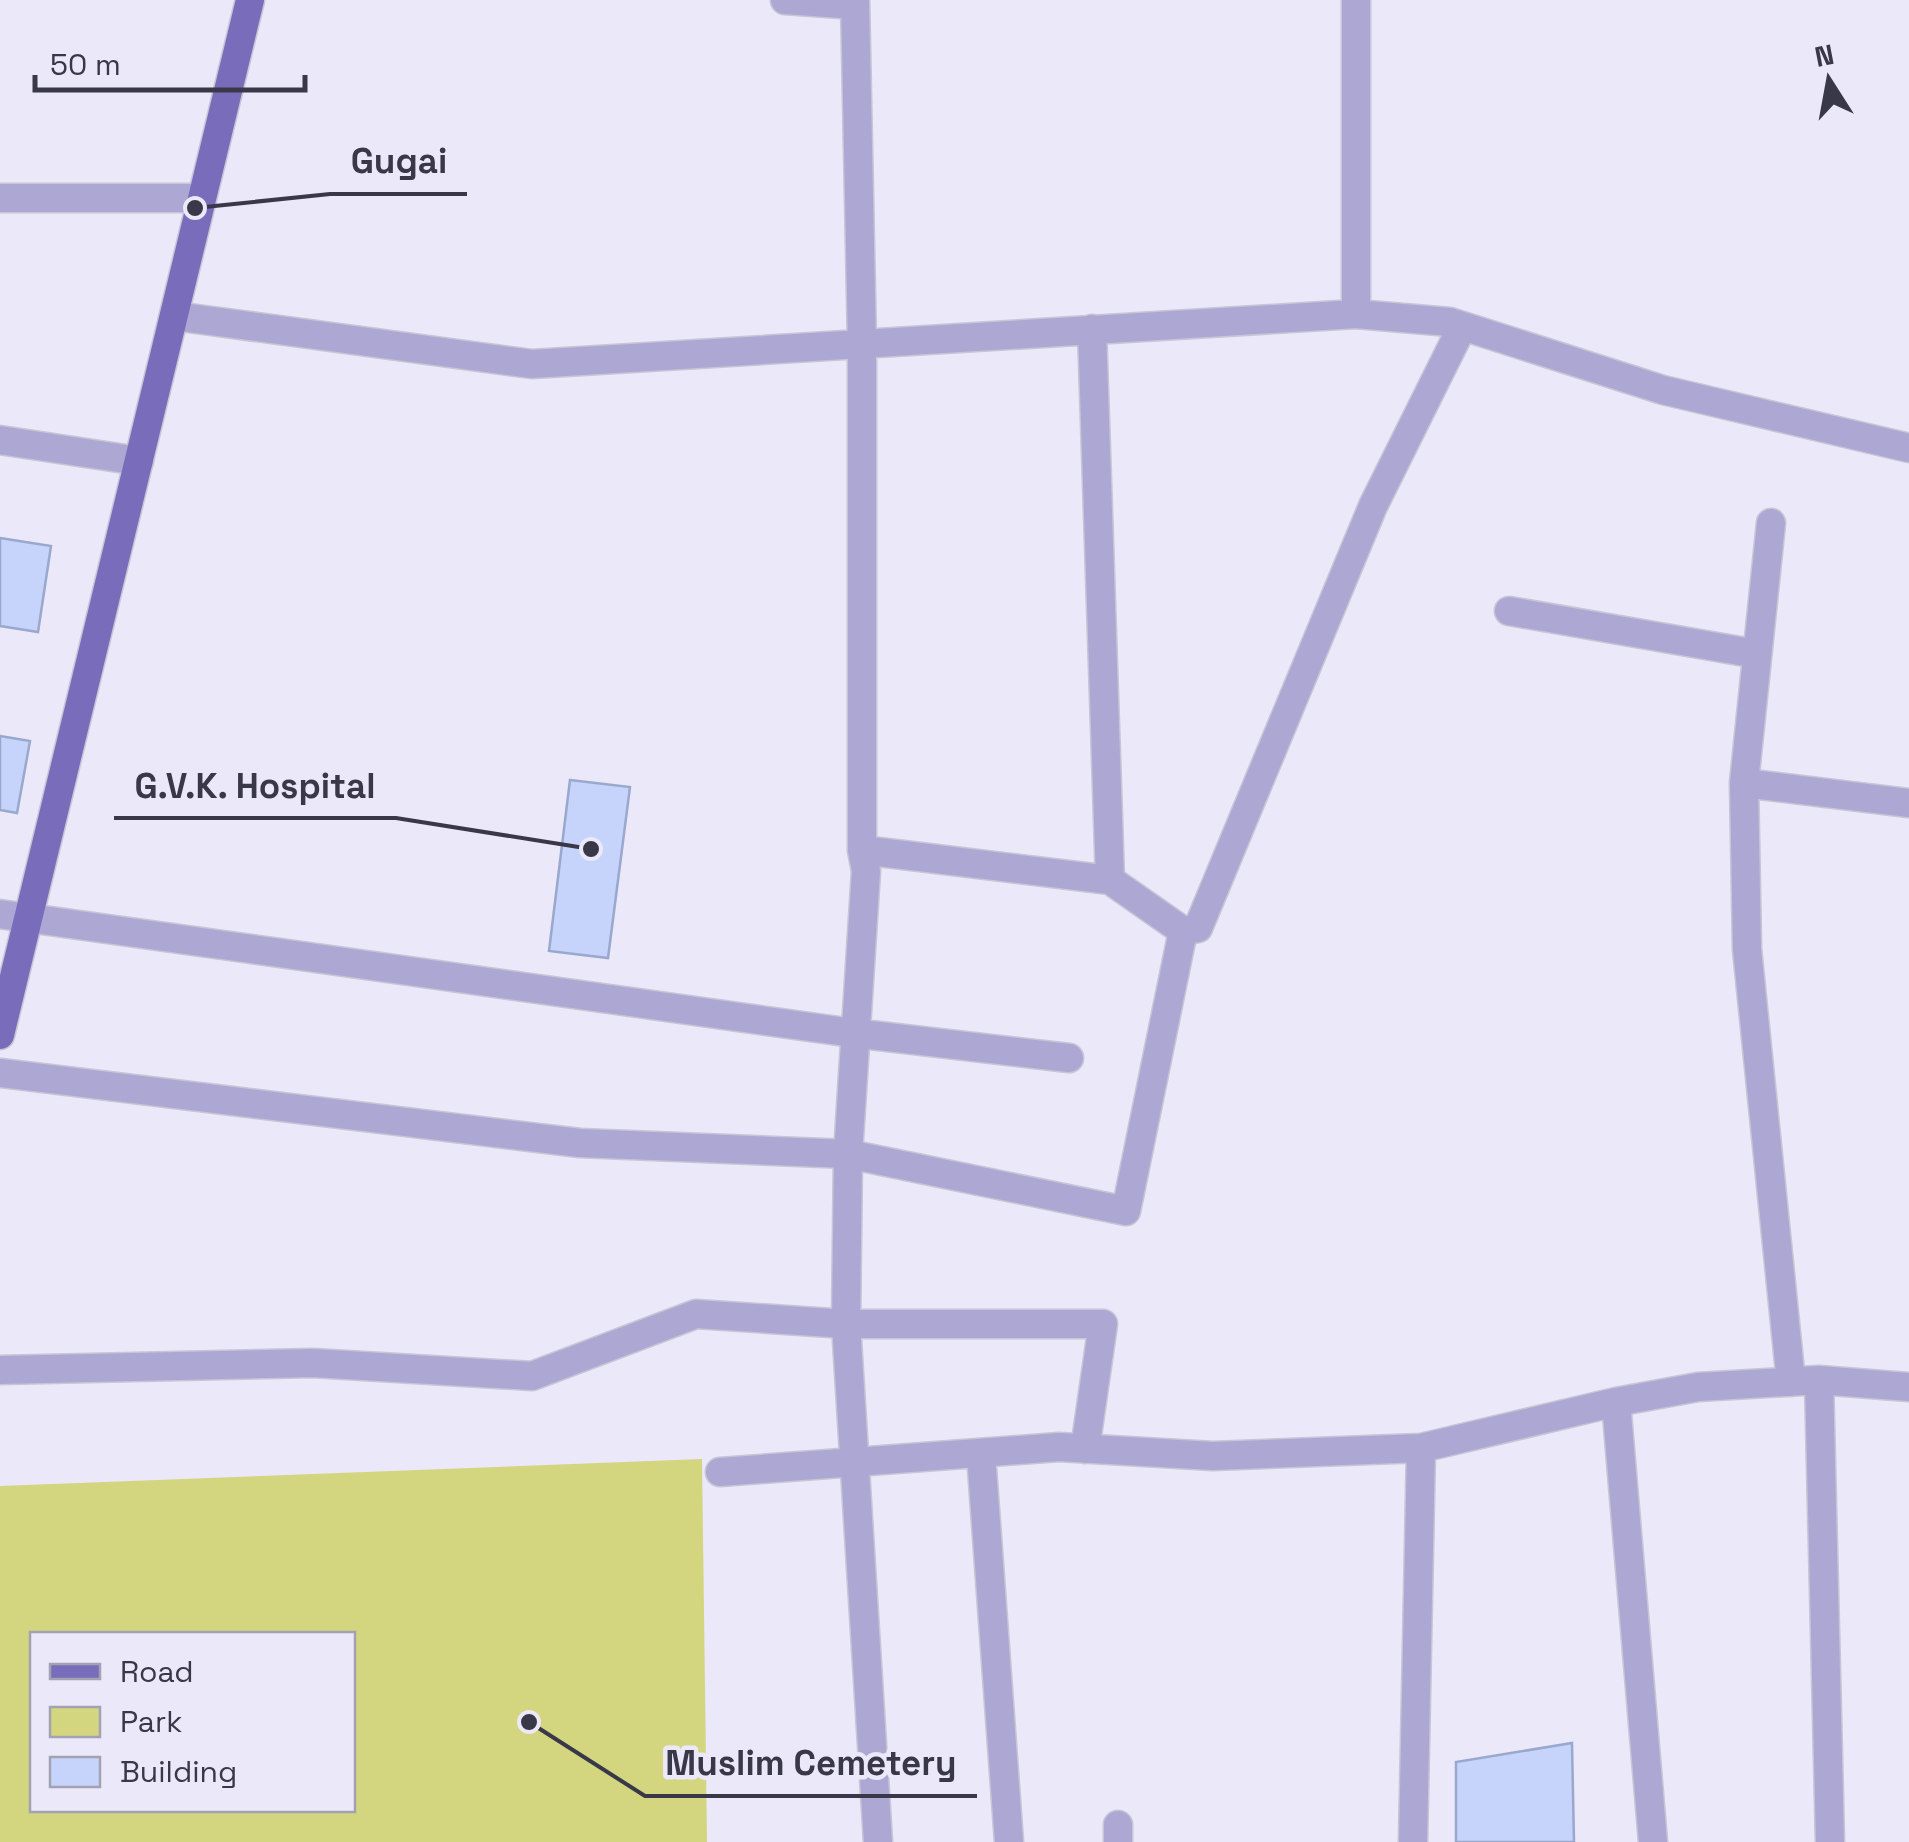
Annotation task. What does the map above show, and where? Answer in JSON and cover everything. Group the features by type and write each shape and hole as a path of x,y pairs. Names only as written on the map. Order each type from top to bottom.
{"main road":[{"path":"0,1035 14,916 139,461 250,0"}],"street":[{"path":"785,0 856,3 862,344 862,850 866,872 853,1033 846,1324 878,1842"},
{"path":"1356,0 1356,314"},
{"path":"0,198 202,198"},
{"path":"174,316 532,364 1356,314 1462,327 1663,390 1909,448"},
{"path":"862,850 1110,880 1183,931 1198,928 1372,506 1462,327"},
{"path":"1092,329 1110,880"},
{"path":"0,440 139,461"},
{"path":"1771,523 1744,783 1747,949 1805,1381 1830,1842"},
{"path":"1509,611 1758,654"},
{"path":"1744,783 1909,804"},
{"path":"14,916 853,1033 1068,1058"},
{"path":"0,1073 580,1143 848,1154 1126,1211 1183,931"},
{"path":"0,1370 313,1363 532,1376 696,1314 846,1324 1103,1324 1085,1449"},
{"path":"720,1472 1085,1449 1213,1456 1421,1448 1616,1402 1698,1388 1805,1381 1909,1387"},
{"path":"1616,1402 1653,1842"},
{"path":"1413,1842 1421,1448"},
{"path":"981,1454 1009,1842"}],"green space":[{"path":"702,1459 707,1842 0,1842 0,1486"}],"building":[{"path":"0,538 51,546 38,632 0,626"},
{"path":"0,736 30,741 17,813 0,810"},
{"path":"570,780 630,787 608,958 549,951"},
{"path":"1572,1743 1574,1842 1456,1842 1456,1762"}],"place":[{"name":"Gugai","path":"195,208"},
{"name":"G.V.K. Hospital","path":"591,849"},
{"name":"Muslim Cemetery","path":"529,1722"}]}
